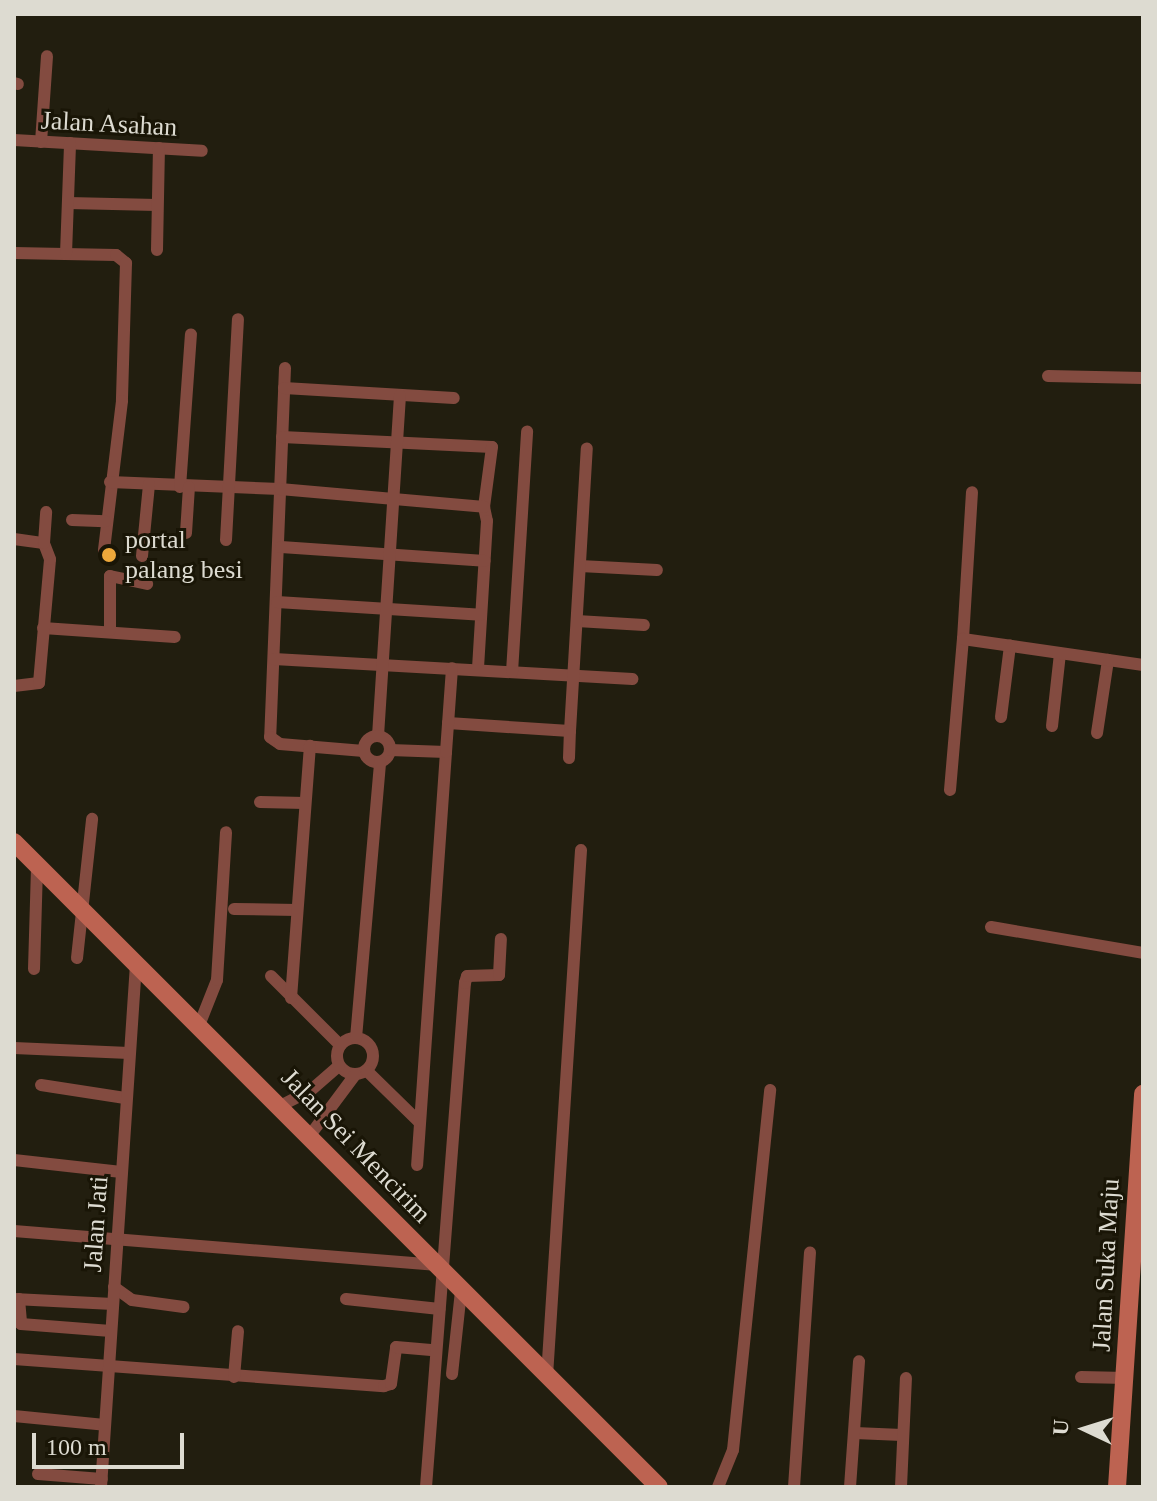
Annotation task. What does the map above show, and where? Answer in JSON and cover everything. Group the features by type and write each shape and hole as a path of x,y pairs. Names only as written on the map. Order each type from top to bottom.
{"street":[{"path":"41,142 47,56"},
{"name":"Jalan Asahan","path":"14,140 202,151"},
{"path":"66,254 70,143"},
{"path":"157,250 159,148"},
{"path":"68,203 157,205"},
{"path":"14,253 116,255 126,263 122,401 105,521 104,550"},
{"path":"226,540 238,319"},
{"path":"186,533 184,487 191,334"},
{"path":"285,368 281,547 270,737 280,744 364,751 380,762"},
{"path":"1048,376 1143,378"},
{"path":"284,388 454,398"},
{"path":"400,396 378,736 390,750 446,752"},
{"path":"512,672 527,431"},
{"path":"282,437 490,445 484,507 485,561 478,670"},
{"path":"569,758 587,449"},
{"path":"110,482 280,489 484,507"},
{"path":"142,556 149,484"},
{"path":"950,790 972,492"},
{"path":"14,686 38,686 50,559 44,543 46,512"},
{"path":"72,520 105,521"},
{"path":"14,539 44,543"},
{"path":"281,547 389,552 485,561"},
{"path":"580,566 657,570"},
{"path":"110,630 110,576 147,584"},
{"path":"277,602 481,615"},
{"path":"577,621 644,625"},
{"path":"43,628 110,630 175,637"},
{"path":"963,639 1143,665"},
{"path":"1001,717 1010,646"},
{"path":"1052,726 1060,653"},
{"path":"274,659 632,679"},
{"path":"1097,733 1108,660"},
{"path":"417,1165 452,668"},
{"path":"448,723 570,731"},
{"path":"364,751 368,739 378,736"},
{"path":"291,998 310,746"},
{"path":"356,1038 380,762 390,750"},
{"path":"260,802 305,803"},
{"path":"77,958 80,909 88,890 92,819"},
{"path":"200,1023 217,980 226,832"},
{"name":"Jalan Sei Mencirim","path":"14,842 200,1023 439,1269 659,1487"},
{"path":"547,1376 581,850"},
{"path":"34,969 37,865"},
{"path":"234,909 297,910"},
{"path":"991,927 1143,953"},
{"path":"426,1487 439,1269 465,983 467,976 499,975 501,939"},
{"name":"Jalan Jati","path":"101,1483 136,964"},
{"path":"271,976 340,1045 339,1066 310,1091 280,1106"},
{"path":"340,1045 356,1038"},
{"path":"311,1134 326,1109 373,1060 371,1047 356,1038"},
{"path":"14,1048 129,1053"},
{"path":"339,1066 361,1073 419,1122"},
{"path":"41,1085 125,1098"},
{"path":"718,1487 733,1450 770,1090"},
{"path":"310,1091 326,1109"},
{"name":"Jalan Suka Maju","path":"1117,1487 1126,1378 1136,1308 1143,1094"},
{"path":"14,1160 121,1172"},
{"path":"14,1231 439,1269"},
{"path":"794,1487 810,1253"},
{"path":"114,1287 132,1300 184,1307"},
{"path":"452,1374 461,1291"},
{"path":"111,1331 21,1324 17,1299 113,1304"},
{"path":"346,1299 439,1309"},
{"path":"234,1377 238,1331"},
{"path":"14,1359 110,1369 384,1386 391,1384 396,1347 434,1350"},
{"path":"850,1487 859,1361"},
{"path":"1081,1377 1126,1378"},
{"path":"901,1487 906,1378"},
{"path":"14,1416 105,1425"},
{"path":"855,1433 902,1435"},
{"path":"38,1474 101,1483"}],"place":[{"name":"portal palang besi","path":"109,555"}]}
